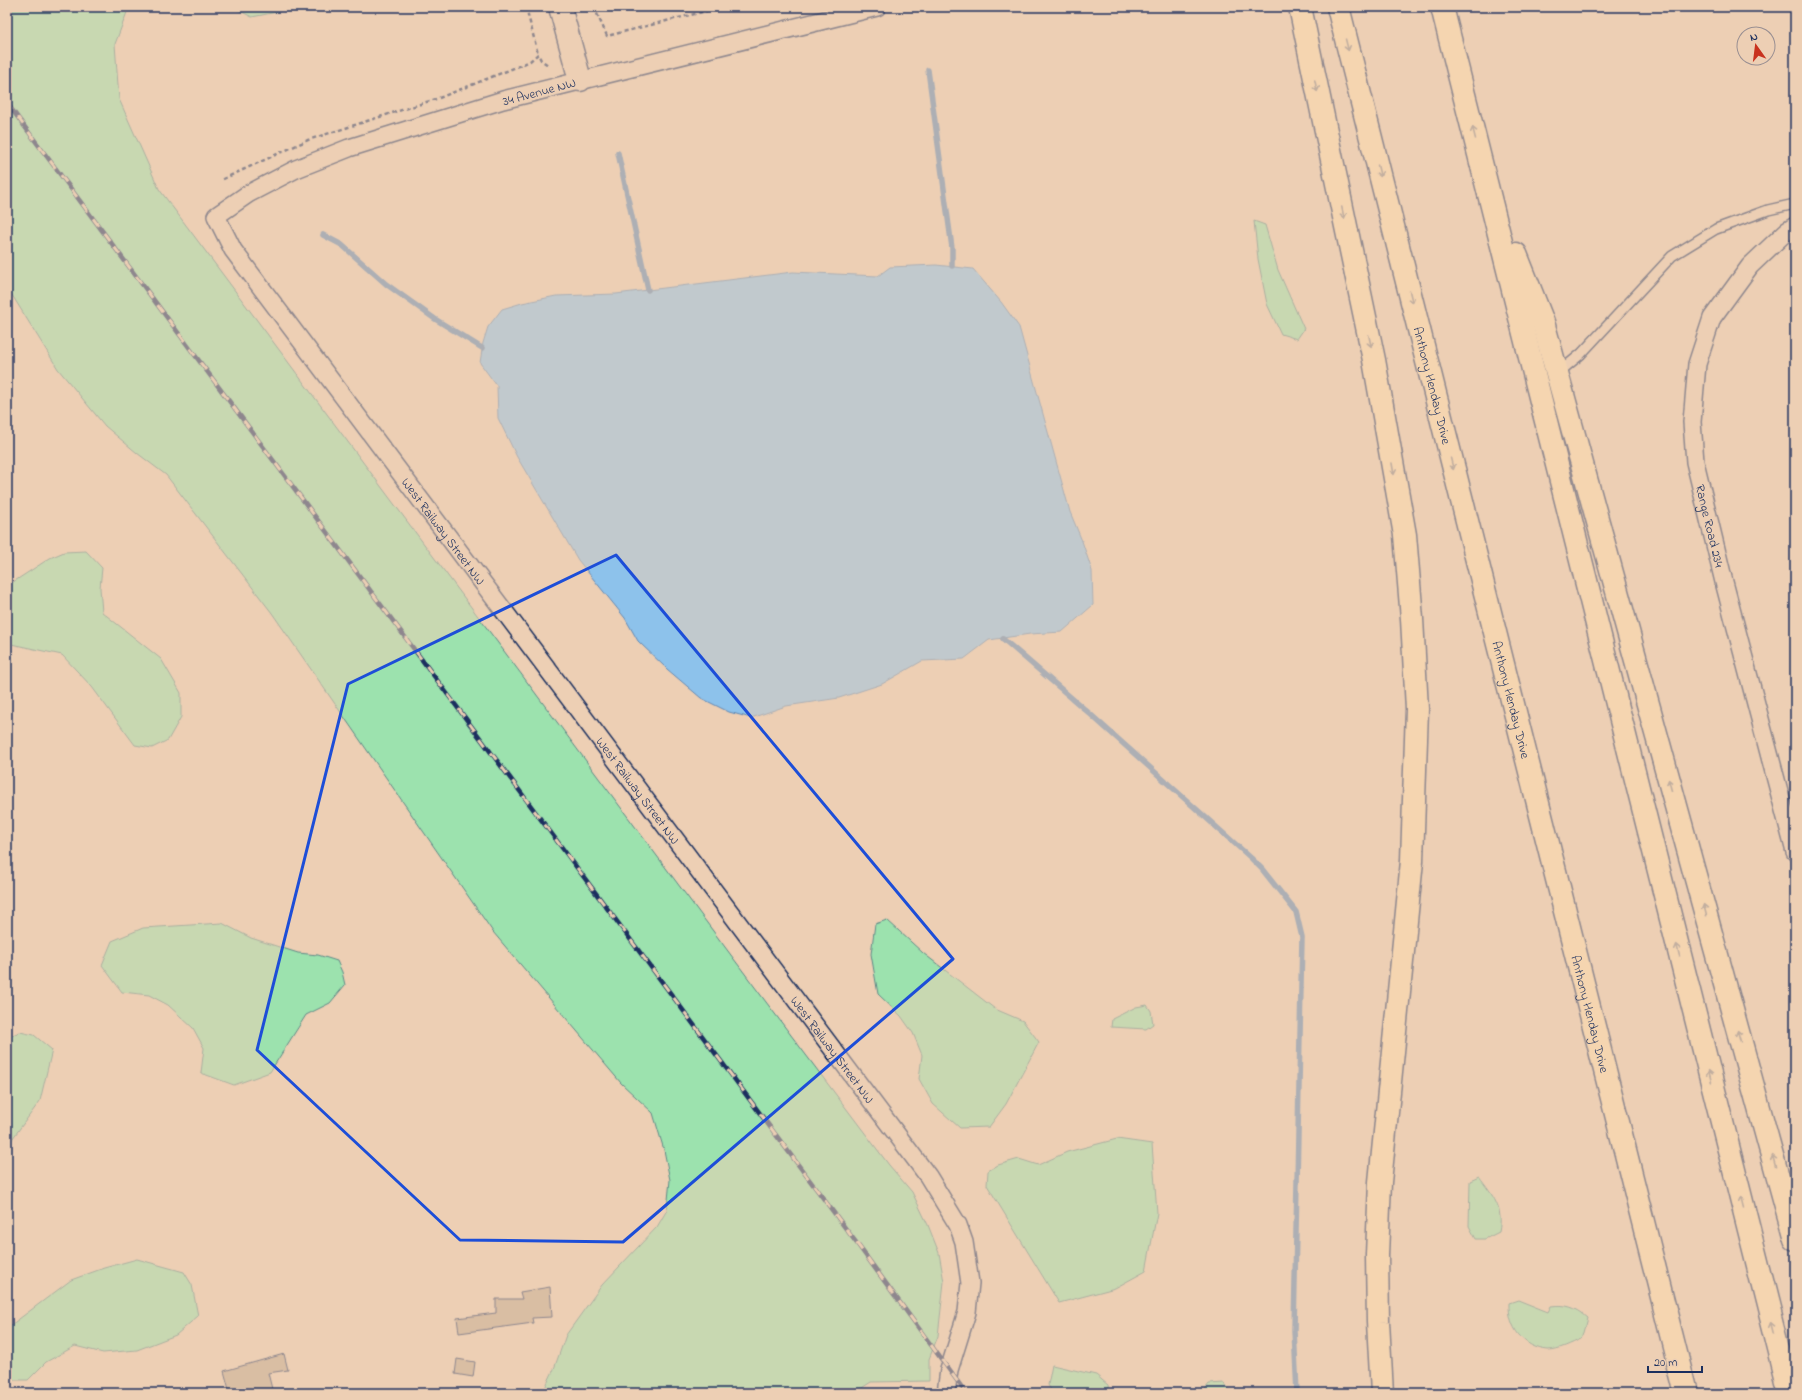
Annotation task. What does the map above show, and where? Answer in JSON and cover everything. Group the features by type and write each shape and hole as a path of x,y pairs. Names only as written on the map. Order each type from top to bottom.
{"highway":[{"path":"1300,7 1374,360 1405,535 1412,619 1417,708 1412,861 1389,1072 1380,1182 1377,1248 1378,1322 1382,1393"},
{"name":"Anthony Henday Drive","path":"1338,7 1686,1393"},
{"path":"1442,7 1790,1393"},
{"path":"1483,171 1543,322 1795,1239"}],"street":[{"path":"560,7 580,80"},
{"name":"34 Avenue NW","path":"216,216 248,194 296,169 349,148 503,100 877,7"},
{"name":"West Railway Street NW","path":"216,216 233,250 918,1164 947,1206 958,1225 964,1242 970,1283 967,1312 948,1370 946,1393"},
{"name":"Range Road 234","path":"1795,226 1787,231 1750,266 1712,318 1697,364 1692,422 1695,462 1724,582 1795,852"}],"lane":[{"path":"1557,374 1581,354 1672,256 1716,229 1768,210 1795,204"}],"path":[{"path":"526,7 538,54 541,60 548,65"},
{"path":"594,7 607,36 722,7"},
{"path":"223,179 308,140 439,98 525,64 538,54"}],"highlighted area":[{"path":"616,555 953,959 623,1242 460,1240 257,1050 348,684"}],"green space":[{"path":"7,7 129,7 115,44 119,99 159,189 766,1002 889,1165 912,1192 928,1225 939,1253 944,1282 938,1336 929,1359 929,1381 871,1382 854,1393 546,1393 545,1388 554,1369 566,1335 602,1285 657,1227 667,1210 670,1180 664,1150 653,1113 621,1083 493,932 272,613 166,475 105,426 58,369 7,287"},
{"path":"232,7 291,7 277,12 252,17"},
{"path":"1254,221 1265,225 1278,270 1304,329 1297,339 1281,334 1267,304 1258,259"},
{"path":"86,551 102,568 100,588 102,612 161,659 181,693 181,717 168,740 152,748 135,745 92,687 62,655 11,644 7,645 7,586 50,558 64,552"},
{"path":"887,920 923,953 995,1009 1023,1021 1039,1042 1006,1104 989,1127 960,1128 933,1104 919,1079 922,1055 913,1033 901,1016 878,994 871,954 875,924"},
{"path":"222,923 251,938 298,953 318,955 337,961 342,972 345,985 330,1003 306,1015 270,1072 234,1085 201,1073 204,1048 193,1028 168,1005 149,995 122,992 102,965 112,941 143,928"},
{"path":"1147,1005 1151,1011 1153,1024 1146,1029 1111,1027 1112,1019 1136,1007"},
{"path":"20,1032 34,1035 52,1050 40,1101 7,1146 7,1037"},
{"path":"1117,1139 1152,1144 1157,1213 1146,1271 1115,1288 1059,1303 987,1185 988,1171 998,1165 1019,1159 1038,1165 1067,1152"},
{"path":"1479,1177 1493,1196 1499,1209 1500,1216 1499,1232 1485,1239 1476,1239 1469,1226 1470,1181"},
{"path":"137,1259 184,1272 192,1285 198,1316 176,1335 137,1350 103,1353 75,1346 46,1362 28,1380 7,1380 7,1328 71,1280 104,1268"},
{"path":"1518,1300 1548,1312 1551,1306 1556,1305 1570,1307 1579,1311 1587,1317 1581,1339 1552,1350 1539,1348 1524,1341 1514,1328 1509,1312 1509,1303"},
{"path":"1052,1365 1096,1375 1108,1385 1109,1393 1053,1393 1048,1385"},
{"path":"1224,1383 1232,1393 1202,1393 1209,1384"}],"water":[{"path":"936,265 973,269 1001,302 1019,327 1070,512 1092,571 1093,605 1062,632 1030,634 989,640 964,659 922,661 882,684 839,698 786,706 751,718 729,712 701,698 667,669 638,641 625,618 578,560 517,457 498,418 497,386 480,363 483,343 488,327 502,309 556,296 616,294 793,272 878,276 890,267"}],"building":[{"path":"550,1287 552,1317 532,1318 533,1323 459,1333 457,1318 496,1313 496,1299 522,1299 520,1292"},
{"path":"284,1354 288,1370 268,1373 273,1393 230,1393 224,1371"},
{"path":"457,1359 475,1362 473,1377 455,1374"}],"waterway":[{"path":"928,70 952,248 952,266"},
{"path":"618,153 648,290"},
{"path":"323,235 342,245 386,284 435,319 482,348"},
{"path":"1003,639 1089,713 1251,858 1262,869 1296,912 1302,937 1294,1330 1297,1393"}],"railway":[{"path":"7,103 858,1245 966,1393"}]}
